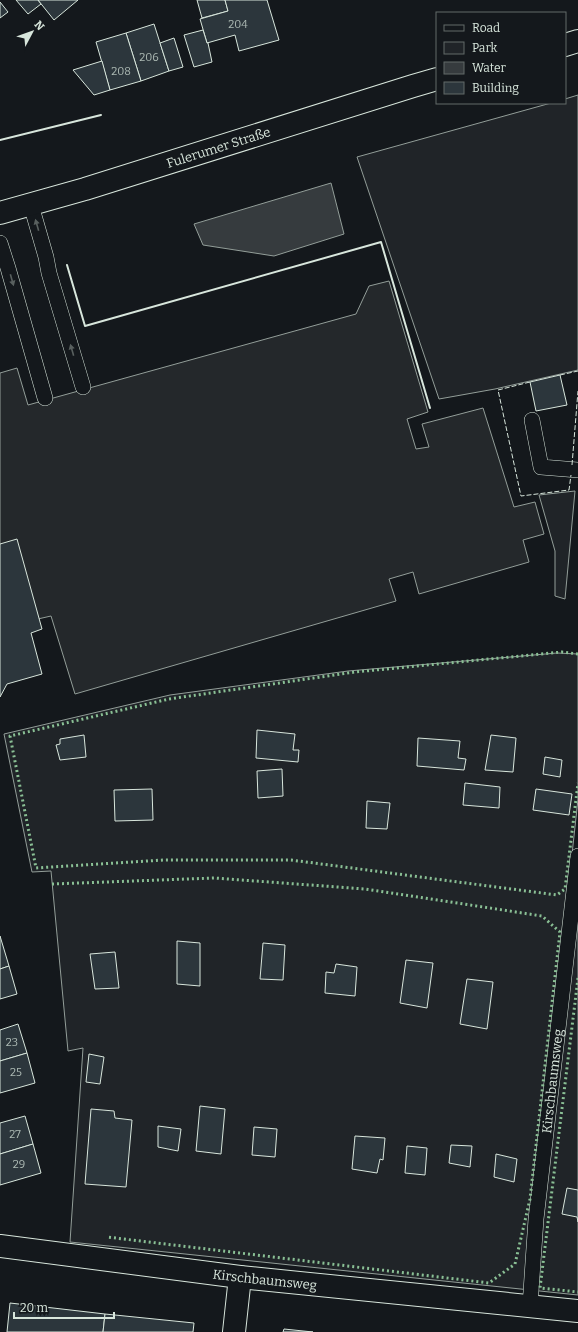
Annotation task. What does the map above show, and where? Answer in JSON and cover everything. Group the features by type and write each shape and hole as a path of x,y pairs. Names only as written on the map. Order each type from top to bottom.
{"street":[{"path":"566,45 578,41"},
{"name":"Fulerumer Straße","path":"0,213 85,190 436,79"},
{"name":"Kirschbaumsweg","path":"0,1246 240,1277 578,1311"},
{"path":"234,1332 240,1277"}],"lane":[{"path":"31,205 49,273 83,387"},
{"path":"0,243 45,398"},
{"path":"532,420 541,467 578,470"},
{"name":"Kirschbaumsweg","path":"530,1306 536,1219 578,856"}],"green space":[{"path":"578,95 578,370 495,389 439,399 357,157 547,104 566,104 566,99"},
{"path":"575,491 565,599 555,596 555,551 539,495"},
{"path":"557,653 578,654 578,799 566,910 578,911 578,1295 70,1242 83,1048 68,1051 51,871 32,872 4,734 170,695 348,671"}],"shaded area":[{"path":"389,281 428,412 407,419 416,449 429,447 422,424 483,408 514,507 535,502 544,534 523,540 529,562 419,594 413,572 389,579 396,601 75,694 51,616 29,621 0,574 0,373 17,368 28,405 356,314 369,286"}],"water":[{"path":"331,183 344,234 274,256 203,245 194,224"}],"building":[{"path":"16,0 38,0 41,4 28,14"},
{"path":"38,0 78,0 54,20"},
{"path":"197,0 225,0 228,11 202,18"},
{"path":"225,0 267,0 279,40 239,51 235,35 207,43 200,19 228,11"},
{"path":"0,2 8,12 0,18"},
{"path":"154,24 169,71 141,81 126,33"},
{"path":"203,30 208,43 212,62 194,67 184,35"},
{"path":"126,33 141,81 110,90 96,42"},
{"path":"174,38 183,67 169,71 160,43"},
{"path":"102,61 110,90 94,95 73,70"},
{"path":"560,375 567,405 536,411 530,382"},
{"path":"17,539 42,629 31,633 42,674 7,684 0,697 0,544"},
{"path":"257,730 295,734 293,750 299,750 298,762 256,758"},
{"path":"84,735 86,757 60,760 56,745 60,744 60,739"},
{"path":"491,735 516,738 513,772 485,770"},
{"path":"418,738 460,741 458,758 466,759 464,770 417,766"},
{"path":"545,757 562,760 560,777 543,774"},
{"path":"282,769 283,796 258,798 257,771"},
{"path":"465,783 500,787 499,808 463,805"},
{"path":"152,789 153,820 115,821 114,790"},
{"path":"536,789 572,794 569,815 533,810"},
{"path":"367,801 390,803 387,829 366,828"},
{"path":"0,936 9,966 0,969"},
{"path":"177,941 200,943 200,986 177,984"},
{"path":"263,943 285,945 283,980 260,979"},
{"path":"115,952 119,988 95,989 90,954"},
{"path":"406,960 433,963 427,1008 400,1003"},
{"path":"336,964 357,967 355,996 325,993 326,972 334,973"},
{"path":"9,966 17,994 0,999 0,969"},
{"path":"467,979 493,982 487,1029 460,1024"},
{"path":"18,1024 27,1053 0,1061 0,1030"},
{"path":"27,1053 35,1083 0,1093 0,1061"},
{"path":"89,1054 104,1057 100,1084 86,1082"},
{"path":"200,1106 225,1109 221,1154 196,1151"},
{"path":"91,1109 114,1111 115,1118 132,1120 126,1187 85,1184"},
{"path":"25,1116 33,1144 0,1154 0,1123"},
{"path":"158,1126 181,1129 178,1151 158,1147"},
{"path":"254,1127 277,1129 275,1157 252,1155"},
{"path":"355,1136 385,1138 383,1160 380,1159 377,1173 352,1169"},
{"path":"33,1144 41,1173 0,1185 0,1154"},
{"path":"451,1145 472,1146 470,1167 449,1163"},
{"path":"407,1146 427,1148 425,1175 405,1173"},
{"path":"496,1154 517,1159 514,1182 494,1177"},
{"path":"567,1188 578,1190 578,1222 577,1217 562,1214"},
{"path":"10,1303 105,1314 103,1332 7,1332"},
{"path":"105,1314 194,1323 193,1332 103,1332"},
{"path":"284,1329 313,1332 283,1332"}],"hedge":[{"path":"578,654 562,652 355,672 169,699 10,736 36,868 163,860 291,860 557,895 565,889 578,783"},
{"path":"52,884 214,878 365,889 542,916 560,932 530,1199 515,1264 489,1283 107,1237"},
{"path":"578,978 540,1288 578,1292"}],"fence":[{"path":"560,375 578,371"},
{"path":"530,382 498,390 521,496 569,490 571,475"},
{"path":"572,465 578,391"}],"wall":[{"path":"0,140 101,115"},
{"path":"67,265 85,326 381,242 430,408"}]}
